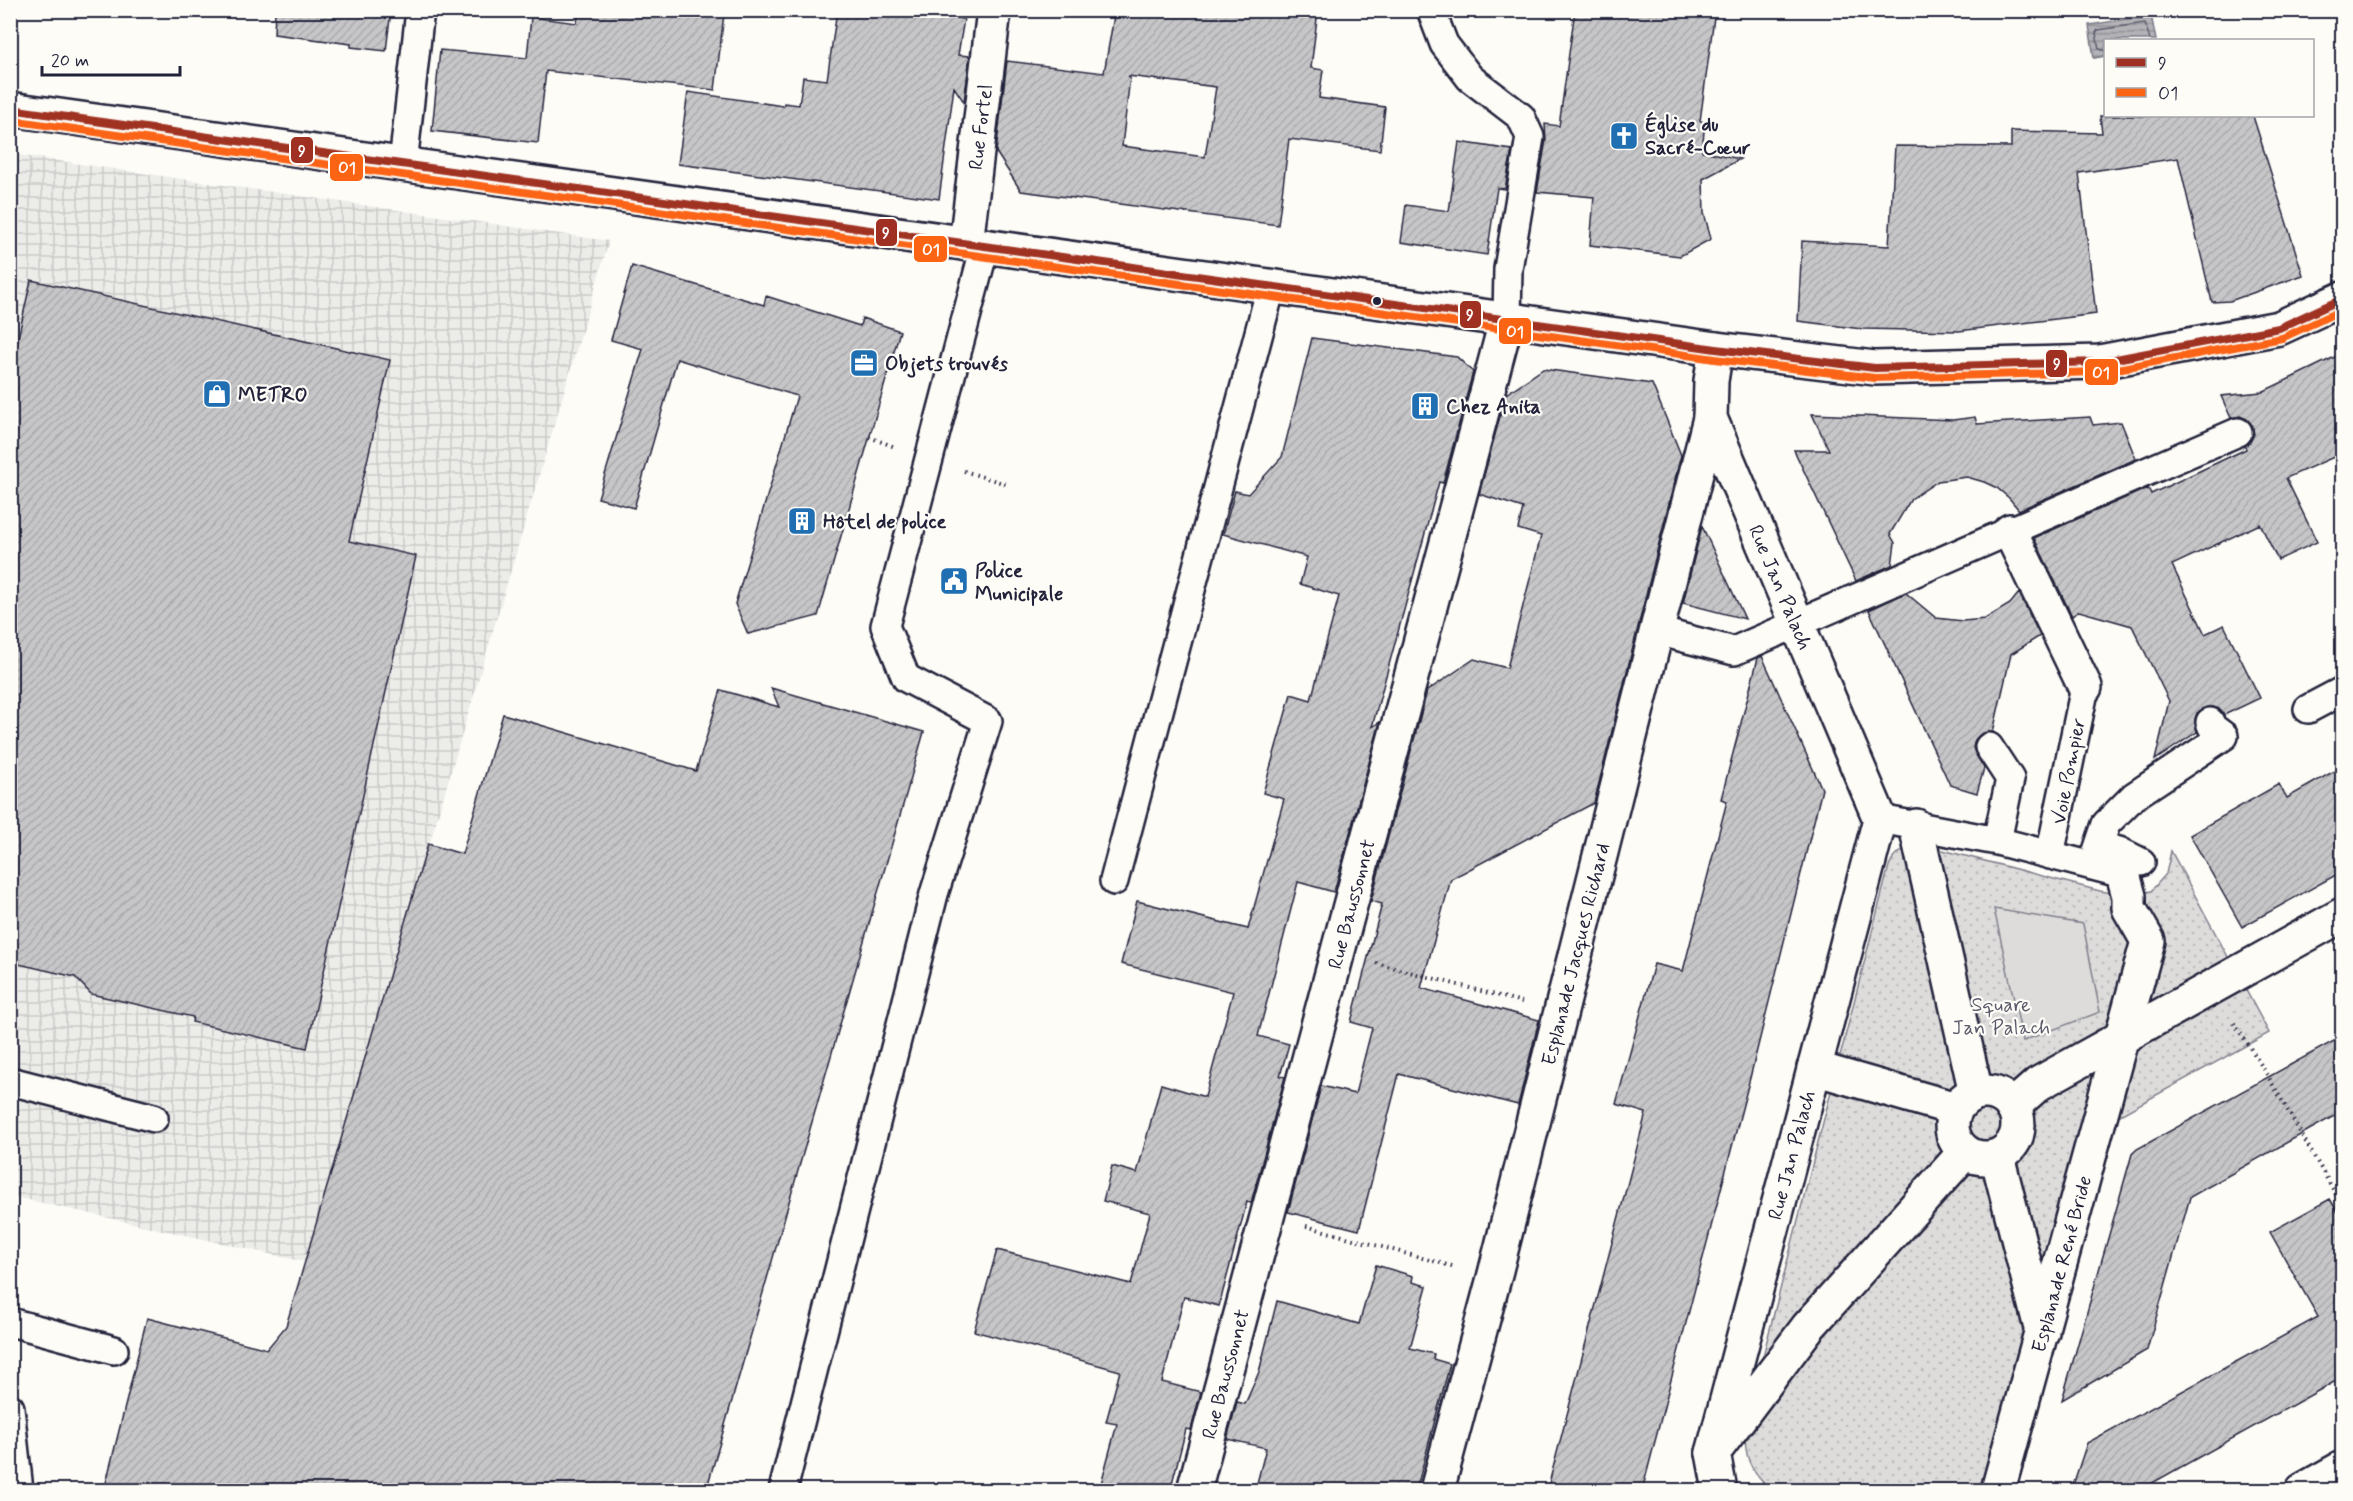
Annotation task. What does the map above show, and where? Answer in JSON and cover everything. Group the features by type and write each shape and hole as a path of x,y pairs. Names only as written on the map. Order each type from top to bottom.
{"street":[{"name":"Rue Fortel","path":"976,245 994,10"},
{"path":"10,109 1716,349 1875,368 2100,362 2279,328 2343,299"},
{"name":"Rue Baussonnet","path":"1194,1491 1507,318"},
{"name":"Rue Jan Palach","path":"1716,349 1711,381 1710,417 1880,819 1713,1453 1720,1491"},
{"name":"Esplanade Jacques Richard","path":"1437,1491 1494,1278 1710,417"},
{"path":"2010,531 2085,687"},
{"path":"1814,1068 1966,1101 1996,1094 2013,1107 2018,1125 2016,1135 2006,1151 1997,1156 1975,1158 1965,1152 1954,1137 1952,1118 1966,1101 1916,826"},
{"name":"Esplanade René Bride","path":"1998,1491 2043,1334 2148,941 2129,908 2132,868"},
{"path":"2013,1107 2038,1084 2343,915"},
{"path":"1713,1453 1808,1327 1965,1152"},
{"path":"1997,1156 2043,1334"},
{"path":"2303,1491 2343,1468"}],"lane":[{"path":"403,164 420,10"},
{"path":"1431,10 1444,44 1470,78 1521,117 1530,137 1508,269 1507,318"},
{"path":"783,1491 934,894 988,721 906,678 885,626 976,245"},
{"path":"1114,881 1271,287"},
{"path":"1657,631 1734,651 2238,432"},
{"name":"Voie Pompier","path":"2050,855 2085,687"},
{"path":"2308,709 2343,691"},
{"path":"2096,856 2106,824 2134,796 2224,736 2212,728 2210,722"},
{"path":"1989,747 2010,779 1997,841"},
{"path":"1880,819 1997,841 2050,855 2096,856 2132,868"},
{"path":"10,1080 154,1118"},
{"path":"10,1322 114,1350"},
{"path":"10,1408 20,1491"}],"path":[{"path":"1338,952 1560,1013"},
{"path":"2211,988 2265,1071 2343,1205"},
{"path":"1267,1216 1494,1278"}],"shaded area":[{"path":"11,154 609,241 305,1262 11,1196"}],"green space":[{"name":"Square Jan Palach","path":"1912,845 1931,847 2100,891 2129,896 2151,891 2166,874 2171,851 2269,1033 2091,1131 1984,1490 1772,1490 1753,1469 1747,1455 1745,1426 1889,866 1894,856"},
{"path":"1994,909 2083,924 2100,1012 2023,1041"}],"water":[{"path":"2151,15 2156,39 2104,39 2104,56 2094,58 2089,25"}],"building":[{"path":"275,10 391,10 386,51 274,34"},
{"path":"579,10 698,10 724,14 715,90 546,71 538,143 432,131 440,50 527,58 531,17 577,23"},
{"path":"837,10 902,10 964,19 958,55 970,56 964,102 954,87 939,199 678,164 688,92 783,106 784,103 799,105 803,77 827,80"},
{"path":"1115,10 1318,10 1311,68 1323,70 1319,98 1385,107 1380,150 1289,139 1278,225 1021,191 996,152 1007,61 1104,73","holes":["1128,76 1216,87 1205,157 1122,146 1130,77"]},
{"name":"Église du Sacré-Cœur","path":"1575,10 1715,10 1700,121 1705,122 1702,151 1740,159 1703,179 1704,213 1711,239 1680,256 1590,245 1594,197 1537,192 1546,140 1545,124 1559,126"},
{"path":"2100,116 2253,117 2303,275 2230,301 2212,302 2178,158 2079,173 2096,314 1959,331 1862,329 1798,321 1802,241 1889,246 1895,146 2011,147 2011,131 2102,133"},
{"path":"1459,142 1512,150 1505,189 1497,188 1487,255 1401,242 1406,205 1449,211"},
{"path":"632,266 764,305 766,296 860,326 862,318 900,331 818,616 748,634 735,604 797,396 677,359 634,508 598,498 643,349 611,340"},
{"path":"31,280 390,360 349,541 416,556 307,1048 192,1022 193,1017 91,994 75,977 10,962 10,374"},
{"path":"1312,338 1457,357 1473,372 1443,483 1439,482 1372,727 1380,722 1334,892 1298,882 1258,1036 1289,1044 1280,1076 1285,1077 1251,1203 1247,1202 1219,1306 1184,1297 1162,1382 1201,1392 1191,1430 1186,1429 1170,1491 1099,1491 1117,1424 1106,1422 1120,1371 974,1331 997,1250 1131,1284 1150,1213 1103,1201 1112,1166 1137,1173 1161,1084 1205,1097 1233,992 1121,964 1137,901 1248,929 1284,799 1263,793 1291,694 1311,700 1339,596 1300,584 1307,557 1223,534 1235,491 1248,494 1282,457"},
{"path":"2343,353 2343,453 2286,478 2317,542 2278,560 2260,524 2172,565 2205,634 2224,625 2260,698 2224,715 2219,709 2204,708 2197,713 2195,719 2197,732 2155,760 2169,701 2132,626 2079,611 2072,616 2034,538 2148,488 2151,494 2246,449 2245,446 2254,434 2252,425 2240,416 2231,418 2221,396 2262,392"},
{"path":"1543,369 1652,384 1681,455 1594,803 1451,879 1421,988 1539,1020 1518,1105 1399,1074 1359,1230 1288,1212 1321,1086 1355,1094 1372,1028 1351,1022 1382,904 1371,901 1427,691 1474,659 1507,668 1541,536 1518,529 1523,508 1479,494 1506,394"},
{"path":"1812,414 1953,420 1975,417 1977,424 2090,417 2093,425 2121,422 2136,459 2019,510 1997,488 1984,482 1967,477 1938,481 1911,499 1890,534 1895,543 1892,565 1856,581 1794,450 1829,450"},
{"path":"1702,526 1745,619 1683,603"},
{"path":"1906,593 1936,618 1963,621 1985,619 2010,604 2019,593 2040,636 2011,654 1993,732 1981,734 1975,740 1973,748 1984,768 1977,793 1950,785 1869,610"},
{"path":"1762,656 1822,789 1751,1074 1642,1491 1547,1491 1646,1113 1616,1104 1654,964 1683,971 1727,801 1721,799 1758,658"},
{"path":"771,688 924,732 706,1491 104,1491 147,1318 267,1349 286,1326 428,844 462,854 503,714 696,771 721,690 779,707"},
{"path":"2343,766 2343,871 2242,927 2190,835 2279,784 2287,798"},
{"path":"2343,1036 2343,1111 2190,1197 2147,1350 2062,1400 2132,1154 2137,1149"},
{"path":"2330,1199 2343,1221 2343,1377 2138,1491 2071,1491 2087,1443 2318,1317 2270,1232"},
{"path":"1376,1265 1413,1276 1412,1282 1427,1286 1410,1348 1434,1354 1433,1359 1450,1364 1416,1491 1255,1491 1266,1448 1227,1439 1237,1402 1245,1404 1259,1372 1277,1301 1359,1324"}],"transit line":[{"name":"9","path":"10,109 1716,349 1875,368 2100,362 2279,328 2342,299"},
{"name":"O1","path":"10,120 1715,359 1875,378 2101,372 2282,338 2342,310"}],"place":[{"name":"Église du Sacré-Cœur","path":"1624,136"},
{"name":"Objets trouvés","path":"864,363"},
{"name":"METRO","path":"217,394"},
{"name":"Chez Anita","path":"1425,406"},
{"name":"Hôtel de police","path":"802,521"},
{"name":"Police Municipale","path":"954,581"}]}
